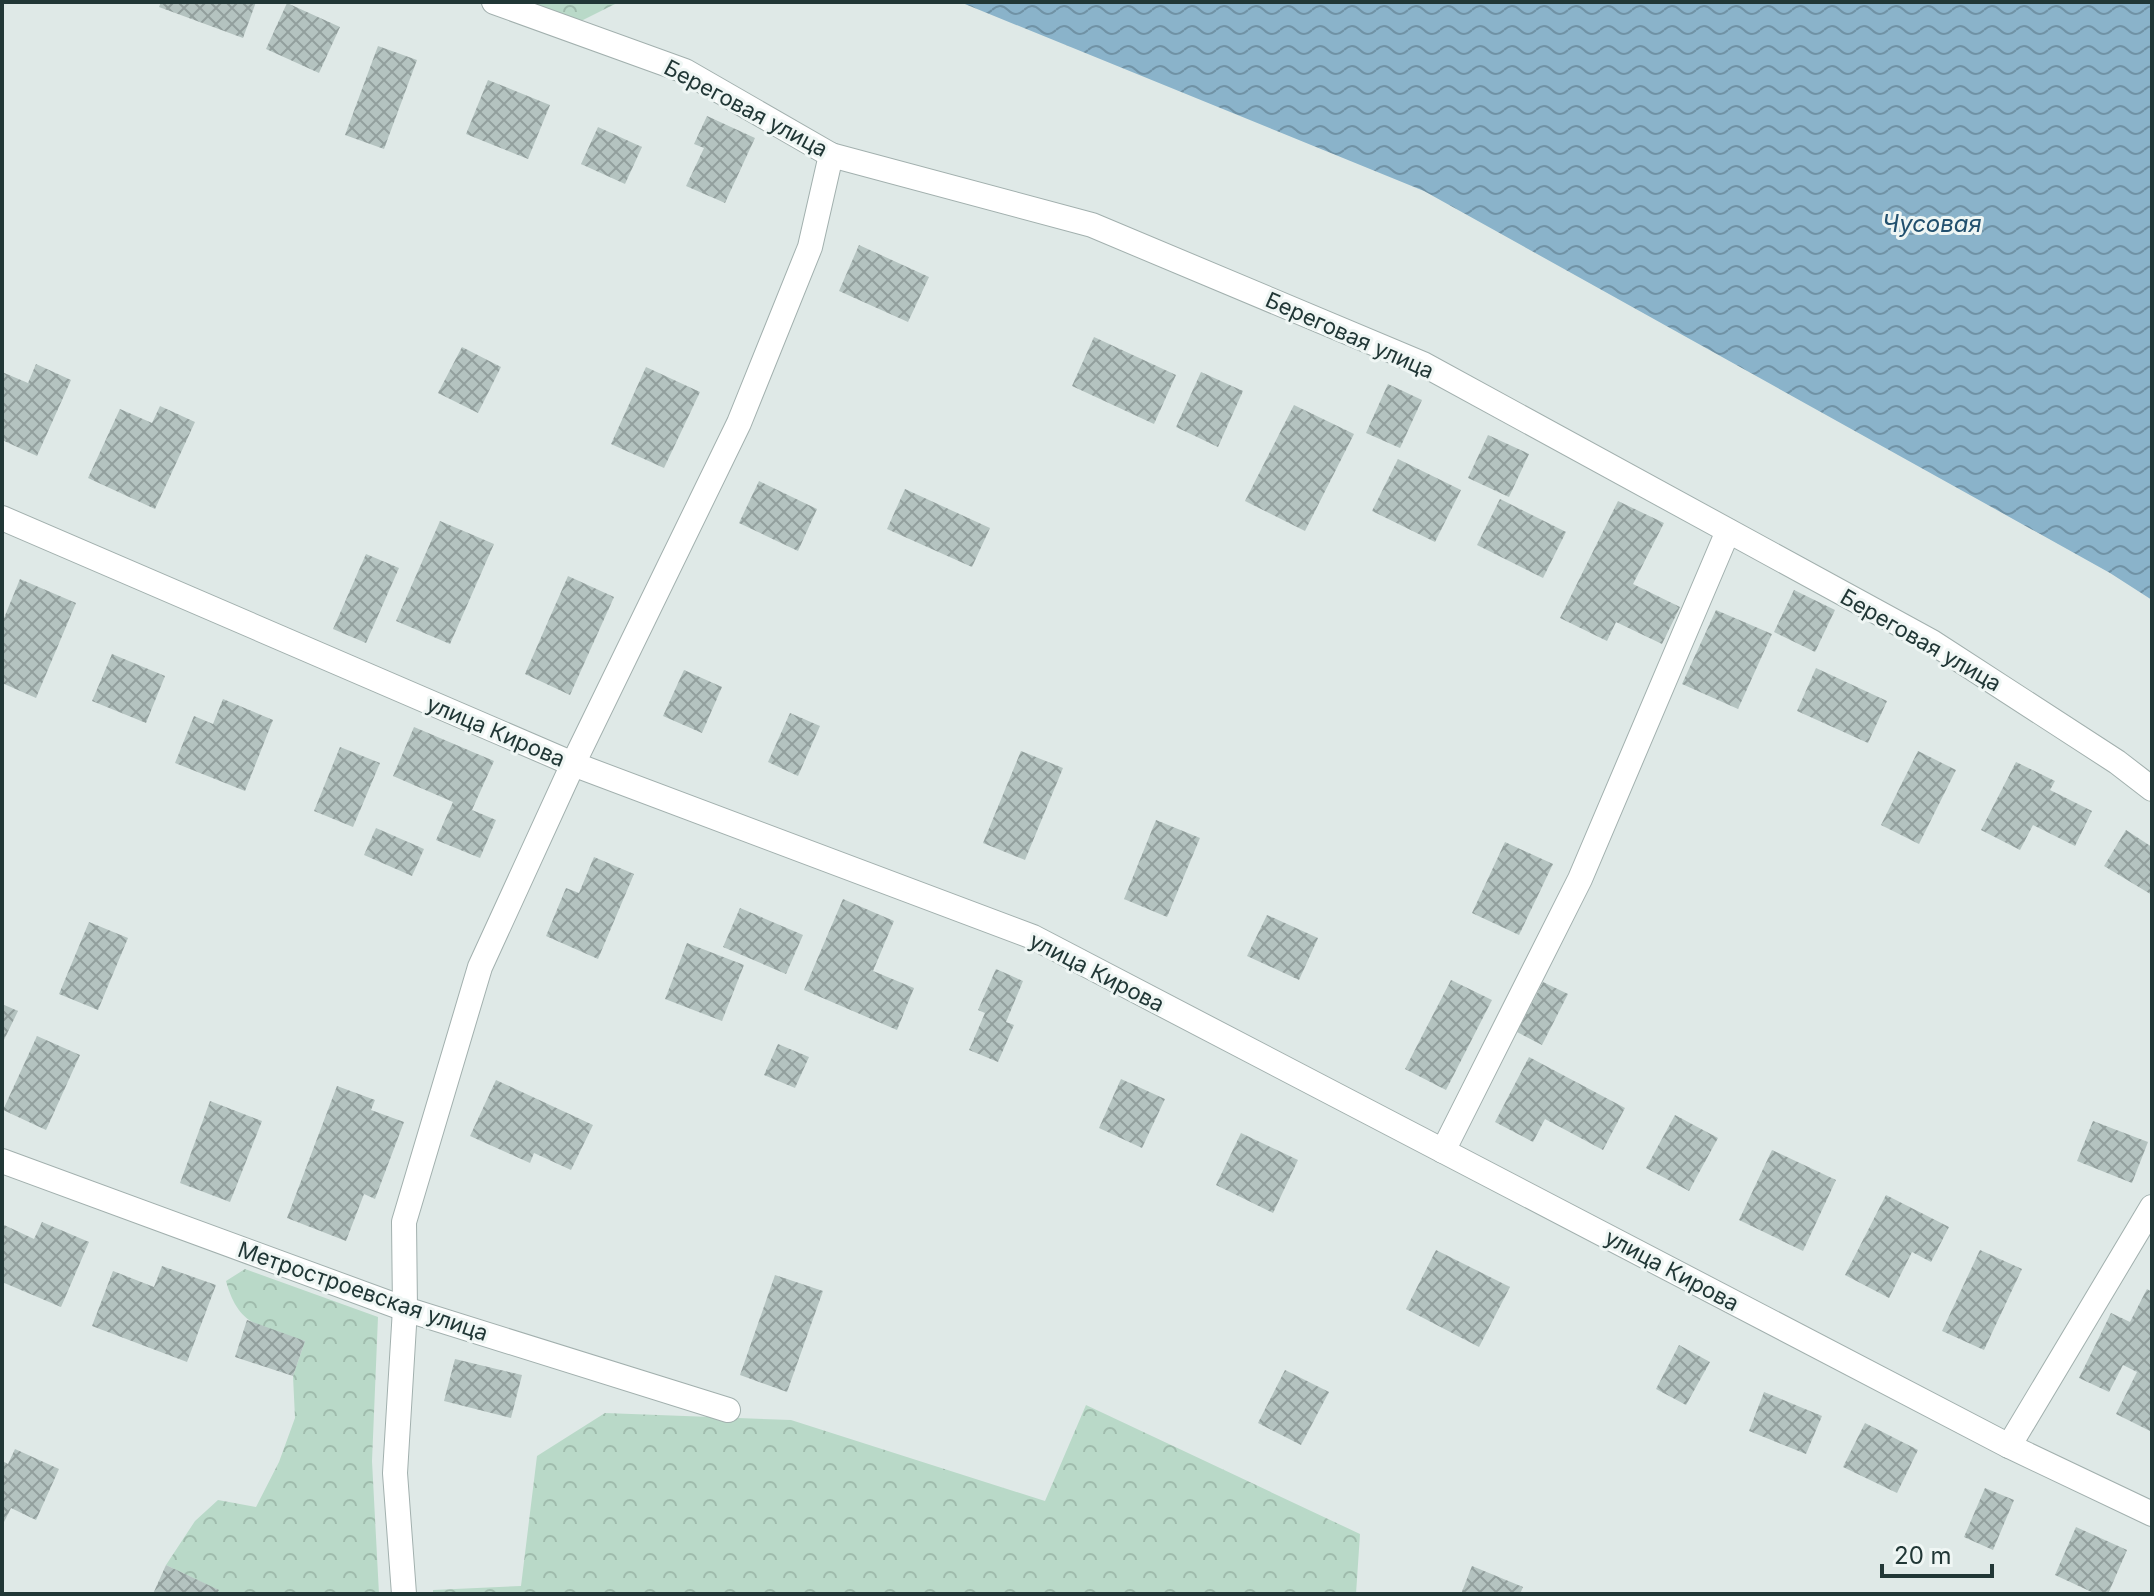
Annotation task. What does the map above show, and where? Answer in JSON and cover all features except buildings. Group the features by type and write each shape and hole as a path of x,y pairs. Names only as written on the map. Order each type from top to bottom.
{"street":[{"name":"Береговая улица","path":"494,2 685,71 831,155 1092,225 1423,364 1932,642 2117,762 2152,789"},
{"path":"404,1594 395,1473 405,1309 404,1222 480,967 573,764 739,423 810,247 831,155"},
{"name":"улица Кирова","path":"2,518 573,764 1033,937 2009,1446 2152,1514"},
{"path":"1443,1151 1580,879 1728,531"},
{"name":"Метростроевская улица","path":"2,1161 405,1309 728,1410"},
{"path":"2009,1446 2152,1207"}],"green space":[{"path":"529,2 619,2 581,21"},
{"path":"245,1269 378,1317 372,1461 379,1594 217,1594 218,1590 166,1565 195,1521 218,1500 256,1507 279,1462 295,1418 293,1376 305,1341 265,1328 238,1309 226,1281"},
{"path":"1086,1405 1360,1534 1356,1594 433,1594 433,1590 521,1586 537,1456 605,1413 791,1420 1045,1501"}],"water":[{"name":"Чусовая","path":"960,2 2152,2 2152,600 2110,573 1424,191"}]}
